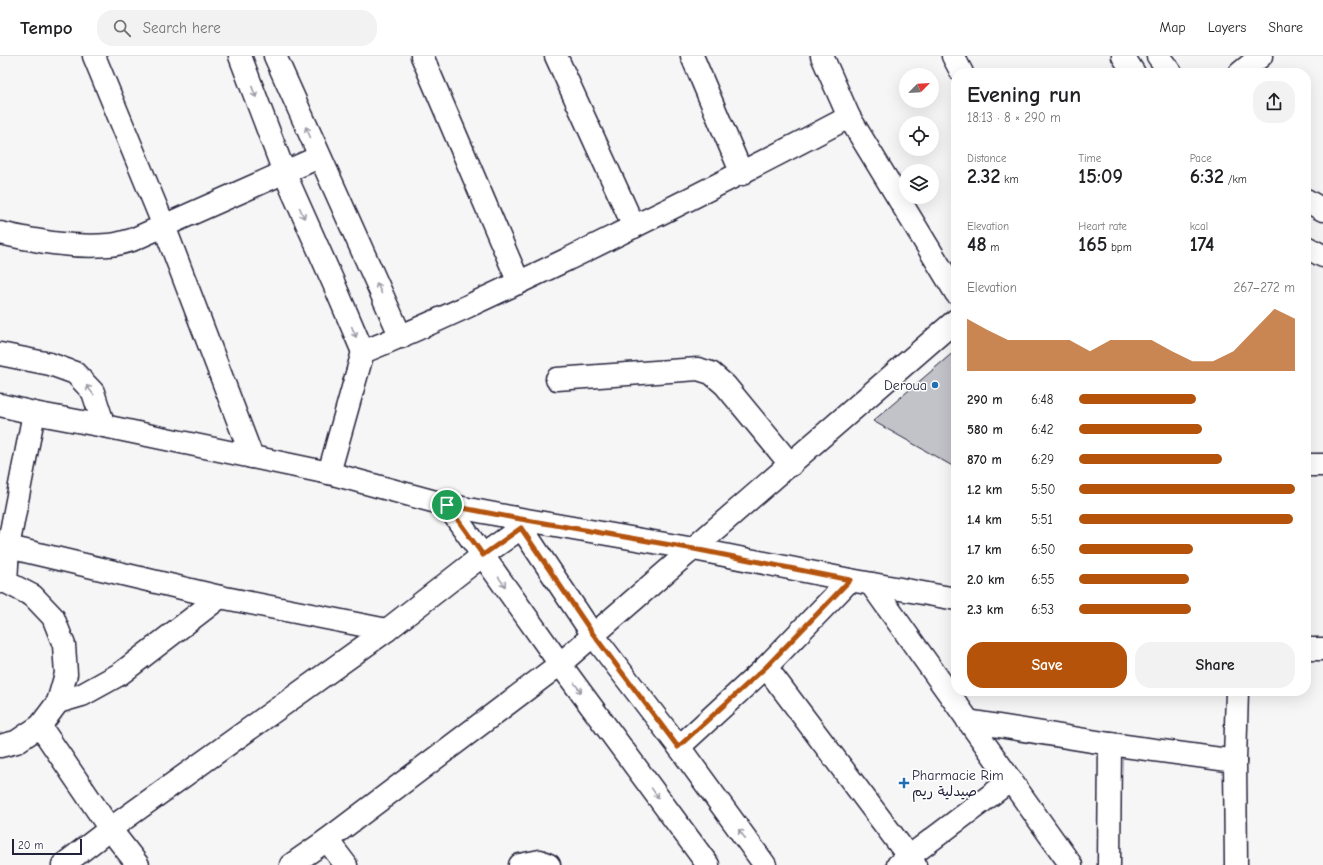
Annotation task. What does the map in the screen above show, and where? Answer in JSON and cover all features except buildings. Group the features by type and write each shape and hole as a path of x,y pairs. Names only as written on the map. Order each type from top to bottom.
{"street":[{"path":"94,56 164,226 252,457"},
{"path":"240,56 284,172 363,352 329,473"},
{"path":"275,56 401,337"},
{"path":"422,56 519,283"},
{"path":"556,56 634,227"},
{"path":"692,56 742,174"},
{"path":"822,56 849,117 951,285"},
{"path":"953,56 959,68"},
{"path":"1123,56 1131,68"},
{"path":"1158,56 1167,68"},
{"path":"1246,68 1261,56"},
{"path":"363,352 401,337 519,283 742,174 849,117"},
{"path":"0,233 33,240 75,246 109,245 132,240 319,156"},
{"path":"1311,203 1323,210"},
{"path":"1311,250 1323,256"},
{"path":"291,865 327,840 560,664 791,465 951,324"},
{"path":"0,354 50,364 74,373 93,392 104,426"},
{"path":"557,378 698,369 711,373 725,385 791,465"},
{"path":"0,405 329,473 518,523 694,549 951,598"},
{"path":"0,746 16,742 40,726 58,702 66,674 64,644 53,617 33,596 3,582 4,546 34,413"},
{"path":"1311,465 1323,465"},
{"path":"447,505 560,664 708,865"},
{"path":"63,865 110,829 387,630 483,555 518,523"},
{"path":"518,523 593,634 765,865"},
{"path":"4,546 220,597 387,630"},
{"path":"678,747 766,667 850,580"},
{"path":"871,584 1071,865"},
{"path":"58,702 82,695 120,674 220,597"},
{"path":"1311,648 1323,649"},
{"path":"766,667 908,862 1011,780"},
{"path":"1236,865 1235,761 1237,696"},
{"path":"968,721 1110,744 1235,761"},
{"path":"40,726 110,829 138,865"},
{"path":"1110,744 1110,865"},
{"path":"327,840 346,865"},
{"path":"520,865 540,861 549,865"}],"place":[{"name":"Deroua","path":"935,385"},
{"name":"Pharmacie Rim صيدلية ريم","path":"904,783"}],"route":[{"path":"447,505 694,549 850,580 766,667 678,747 593,634 521,528 483,555 447,505"}]}
